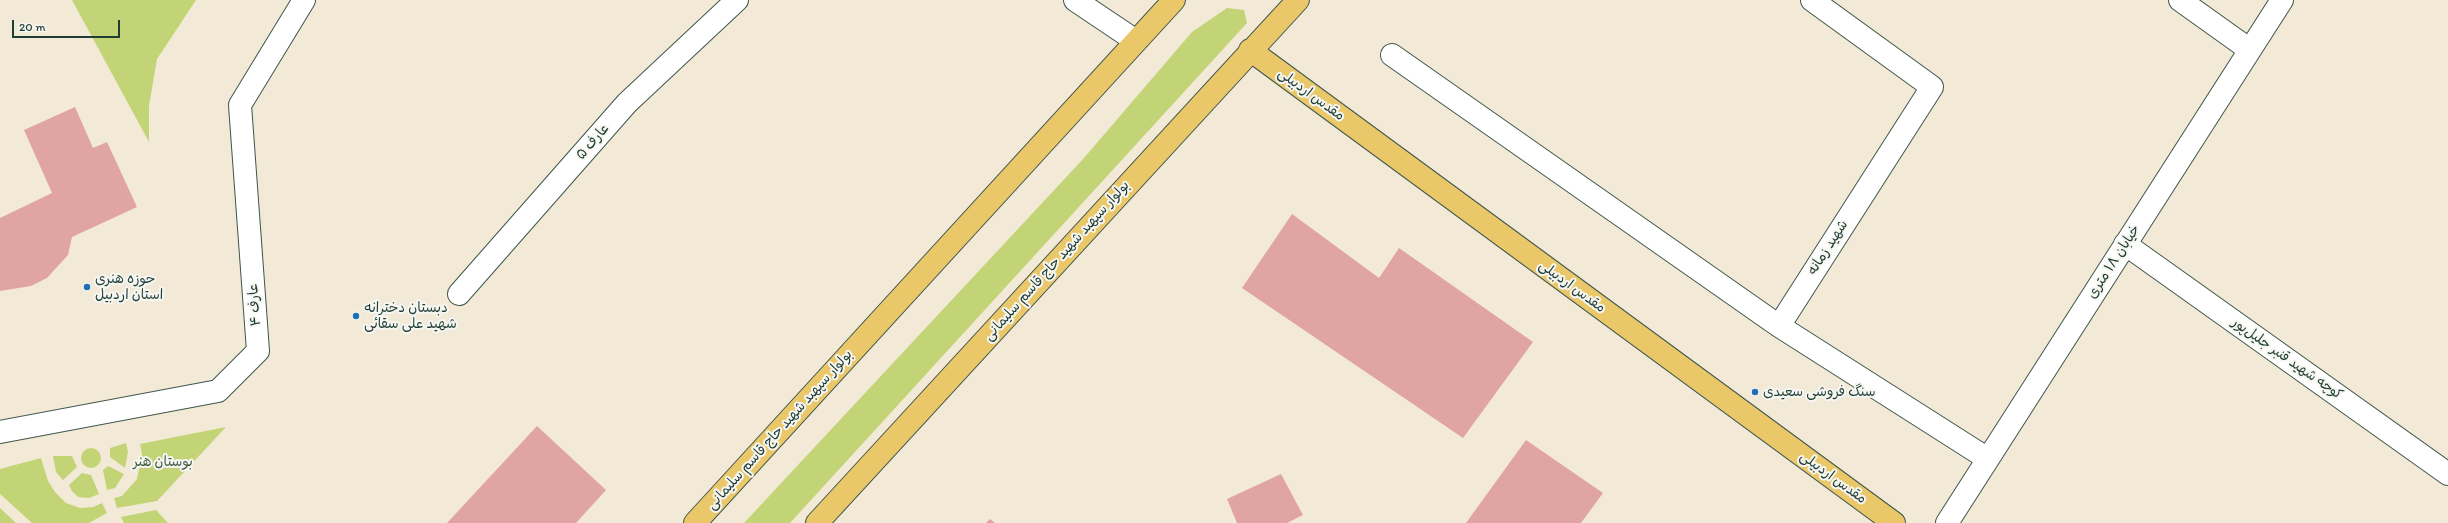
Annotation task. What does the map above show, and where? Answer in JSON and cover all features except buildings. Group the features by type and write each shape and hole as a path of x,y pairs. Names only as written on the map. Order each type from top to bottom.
{"main road":[{"name":"بولوار سپهبد شهید حاج قاسم سلیمانی","path":"694,523 1174,0"},
{"name":"بولوار سپهبد شهید حاج قاسم سلیمانی","path":"817,523 1250,50 1298,0"},
{"name":"مقدس اردبیلی","path":"1250,50 1894,523"}],"street":[{"name":"عارف ۴","path":"0,432 218,391 258,351 240,105 304,0"},
{"name":"عارف ۵","path":"459,294 627,103 737,0"},
{"path":"1075,0 1136,41"},
{"name":"شهید زمانه","path":"1779,326 1932,87 1812,0"},
{"path":"2180,0 2250,50"},
{"name":"خیابان ۱۸ متری","path":"1946,523 2282,0"},
{"path":"1392,55 1779,326 1988,459"},
{"name":"کوچه شهید قنبر جلیل‌پور","path":"2125,244 2448,474"}],"green space":[{"path":"72,0 196,0 157,59 149,106 149,142"},
{"path":"1227,8 1244,10 1247,23 790,523 744,523 1084,158 1192,32"},
{"name":"بوستان هنر","path":"226,427 157,501 117,508 114,498 122,496 137,479 142,454 140,444"},
{"name":"بوستان هنر","path":"126,443 128,452 125,468 110,457 110,448"},
{"name":"بوستان هنر","path":"91,448 98,451 101,458 98,465 91,468 84,465 81,458 84,451"},
{"path":"53,456 72,456 77,467 63,480 56,472"},
{"path":"41,458 48,481 55,492 66,503 80,508 93,507 102,503 107,513 89,523 32,523 0,494 0,469"},
{"name":"بوستان هنر","path":"108,466 124,474 115,488 107,490 103,470"},
{"name":"بوستان هنر","path":"82,473 91,475 99,494 89,498 78,497 72,491 69,485"},
{"path":"0,508 16,523 0,523"},
{"name":"بوستان هنر","path":"156,510 168,523 124,523 121,517"}],"place":[{"name":"حوزه هنری استان اردبیل","path":"87,287"},
{"name":"دبستان دخترانه شهید علی سقائی","path":"356,316"},
{"name":"سنگ فروشی سعیدی","path":"1755,392"}]}
